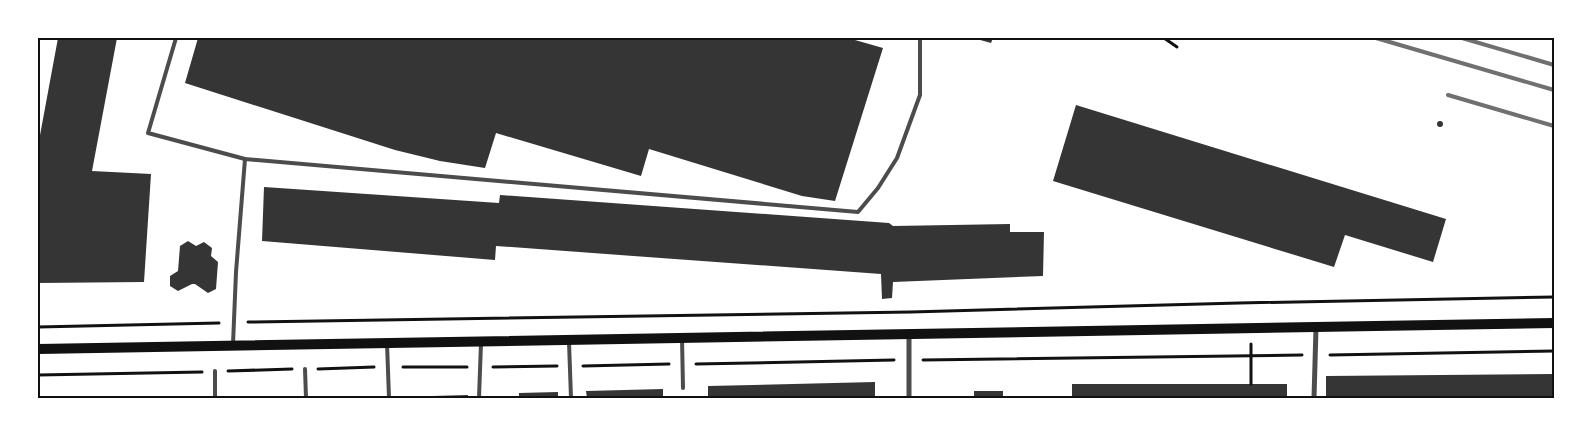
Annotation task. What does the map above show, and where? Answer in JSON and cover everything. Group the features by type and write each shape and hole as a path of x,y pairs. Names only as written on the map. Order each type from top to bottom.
{"main road":[{"path":"38,349 1554,323"}],"street":[{"path":"1314,398 1316,328"},
{"path":"909,334 909,398"}],"lane":[{"path":"176,38 148,133 245,159 858,212 878,188 897,158 920,95 920,38"},
{"path":"233,346 245,159"},
{"path":"682,338 682,388"},
{"path":"569,340 571,398"},
{"path":"480,398 481,341"},
{"path":"387,343 389,398"},
{"path":"306,369 306,398"},
{"path":"215,371 215,398"}],"path":[{"path":"1164,38 1178,47"},
{"path":"38,327 234,322 911,312 1239,303 1554,298"},
{"path":"38,375 388,367 571,366 1554,351"},
{"path":"1251,362 1251,384"}],"building":[{"path":"58,38 117,38 92,171 151,174 144,282 38,283 38,146"},
{"path":"198,38 848,38 883,48 835,201 802,196 649,149 641,176 496,133 485,168 440,161 395,150 185,83"},
{"path":"973,38 993,38 991,43"},
{"path":"1076,105 1446,219 1433,262 1345,235 1334,267 1053,181"},
{"path":"1440,121 1443,124 1440,127 1437,124"},
{"path":"264,187 499,203 500,195 889,223 893,226 1010,224 1010,232 1044,232 1043,276 893,282 892,298 882,299 881,274 496,246 495,260 262,241"},
{"path":"188,241 196,246 204,242 212,248 211,256 218,262 216,289 208,293 195,284 178,291 170,286 170,276 178,271 180,246"},
{"path":"1554,374 1554,398 1326,398 1326,376"},
{"path":"875,382 875,398 708,398 708,386"},
{"path":"1072,384 1287,384 1287,398 1072,398"},
{"path":"663,389 663,398 587,398 586,391"},
{"path":"974,391 1003,391 1003,398 974,398"},
{"path":"558,392 558,398 519,398 519,393"},
{"path":"468,395 468,398 397,398 397,397"},
{"path":"276,396 276,398 261,398 261,397"}],"railway":[{"path":"1376,38 1554,90"},
{"path":"1462,38 1554,65"},
{"path":"1448,95 1554,126"}]}
